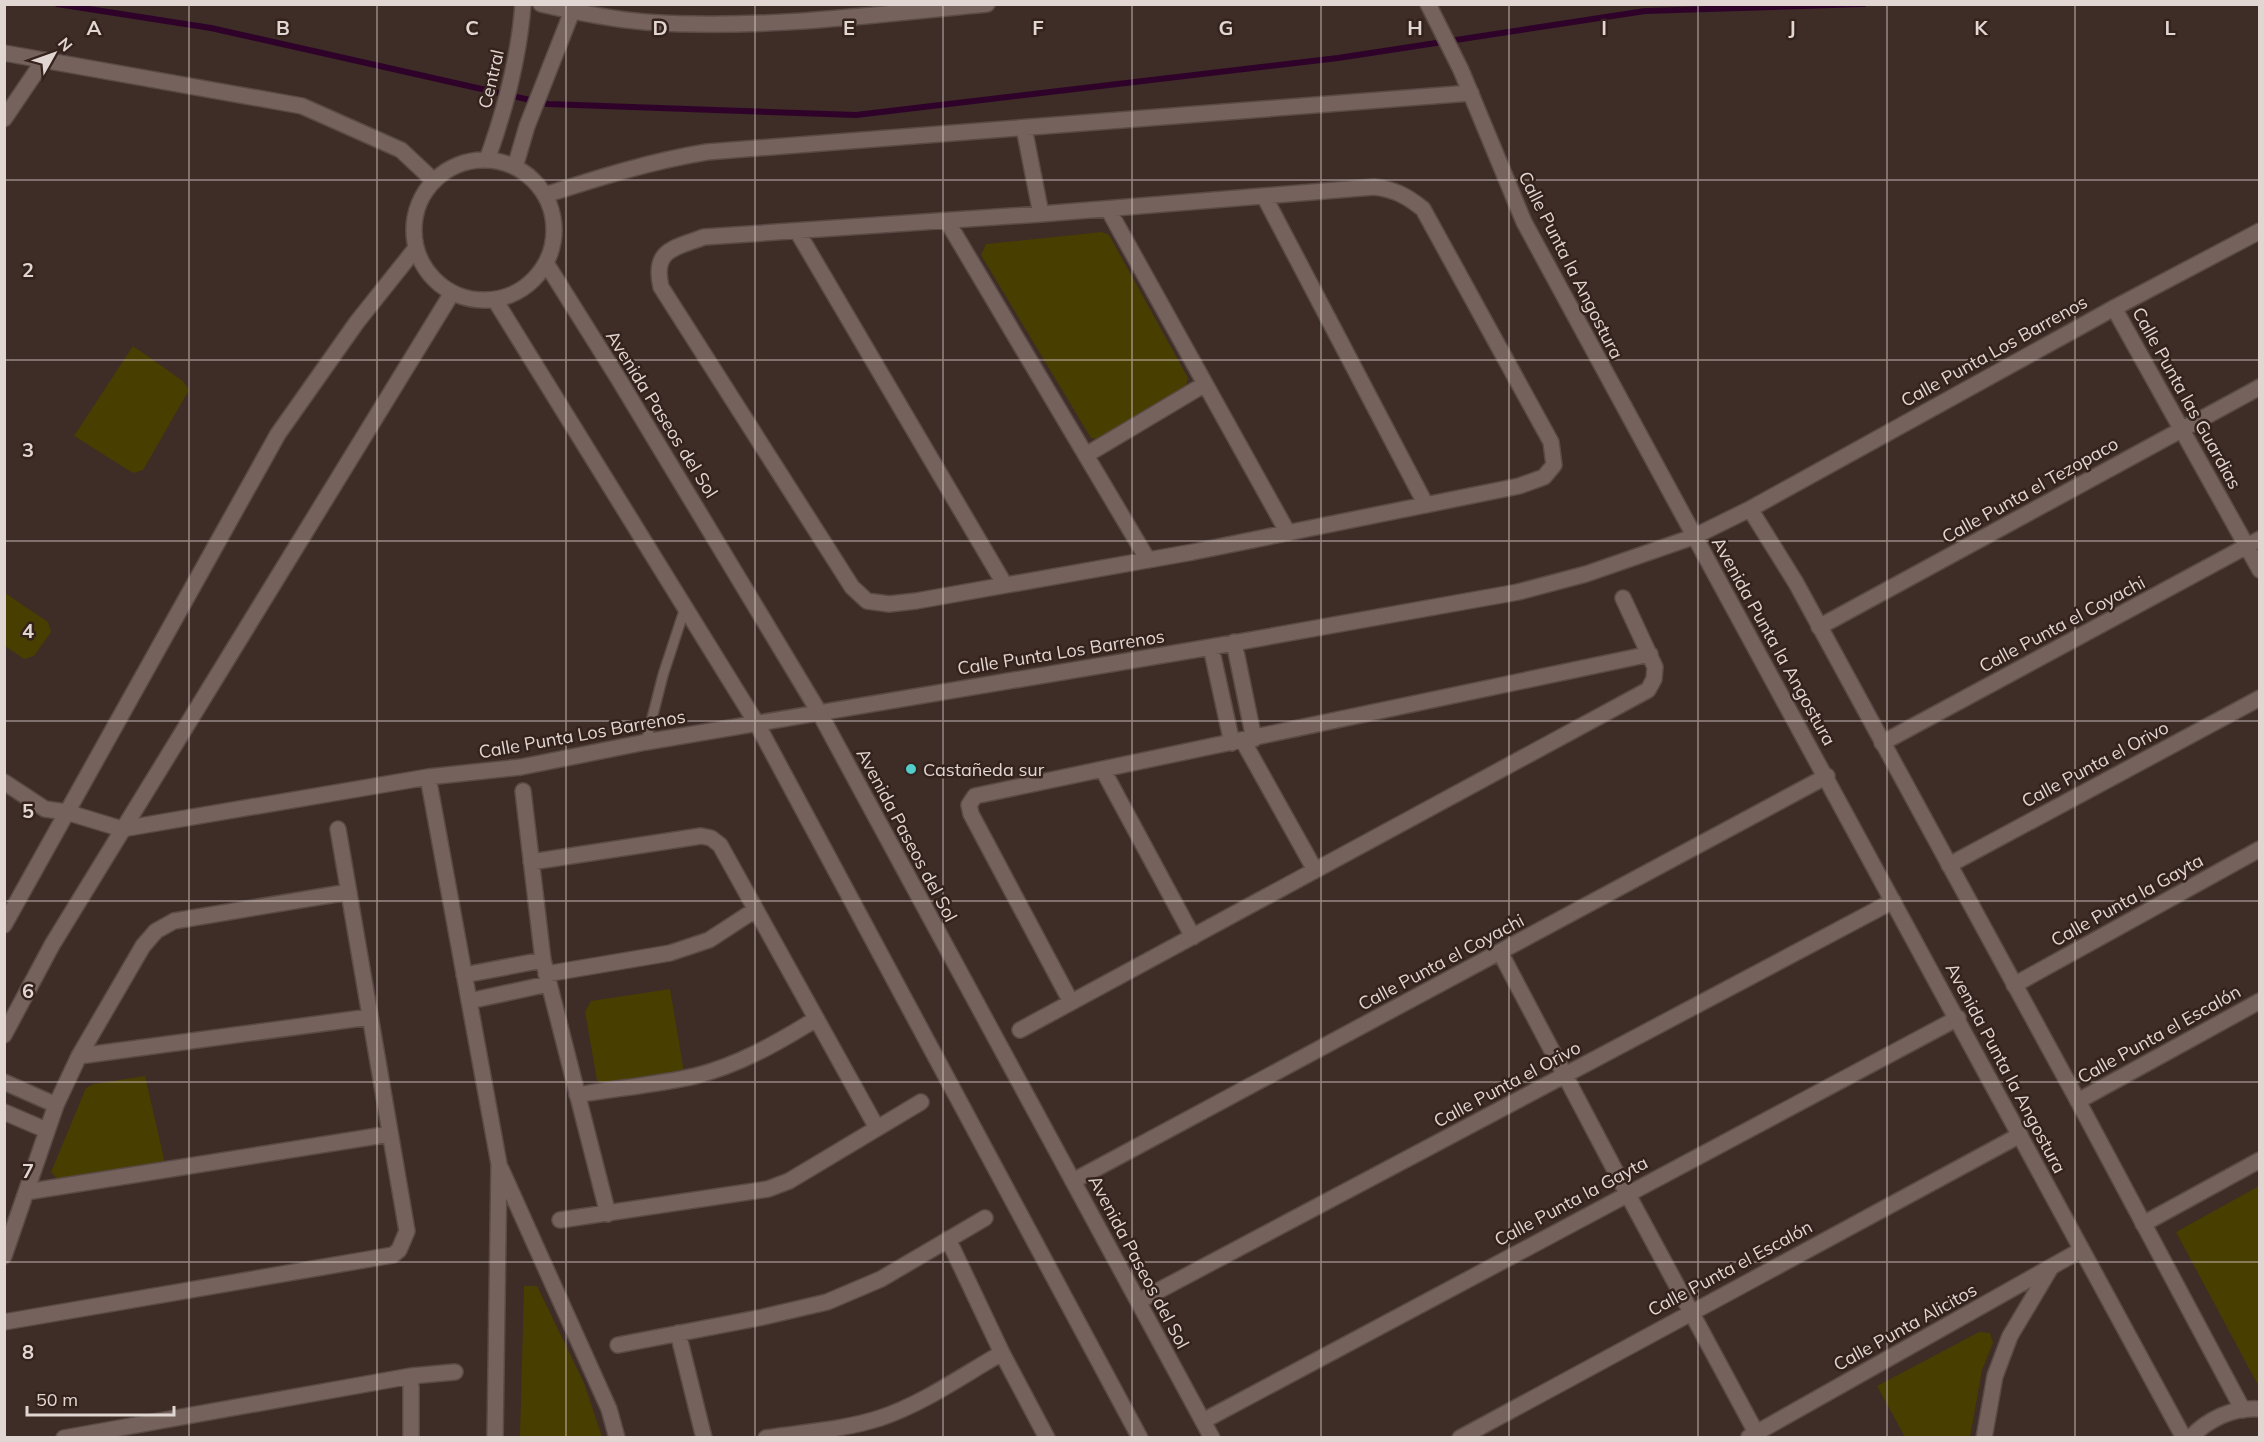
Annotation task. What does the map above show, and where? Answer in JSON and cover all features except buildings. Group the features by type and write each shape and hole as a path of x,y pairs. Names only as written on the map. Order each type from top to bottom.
{"street":[{"name":"Central","path":"487,160 500,125 521,36 524,4"},
{"path":"541,4 643,22 711,24 829,19 987,4"},
{"name":"Calle Punta la Angostura","path":"1428,4 1461,70 1524,222 1693,537"},
{"path":"515,167 527,126 574,8"},
{"path":"4,53 302,106 401,150 434,181"},
{"path":"4,119 44,60"},
{"path":"544,195 630,168 672,157 707,152 1471,93"},
{"path":"1024,128 1041,214"},
{"path":"487,160 515,167 536,184 544,195 554,222 552,250 546,263 530,284 507,297 480,301 452,293 429,274 416,248 414,219 424,192 434,181 458,165 487,160"},
{"path":"1374,187 1391,189 1408,197 1423,209 1551,442 1554,465 1544,477 1519,486 1426,505 1148,560 916,601 889,604 867,601 852,587 661,287 657,272 661,257 675,248 704,237 1041,214 1374,187"},
{"path":"1264,196 1426,505"},
{"path":"1108,209 1288,532"},
{"path":"947,220 1148,560"},
{"path":"797,231 1005,585"},
{"name":"Calle Punta Los Barrenos","path":"1750,509 2114,308 2259,231"},
{"path":"4,925 278,434 357,322 416,248"},
{"name":"Avenida Paseos del Sol","path":"546,263 819,712 1212,1437"},
{"path":"4,1035 52,945 122,829 452,293"},
{"path":"495,300 757,724 1140,1437"},
{"name":"Calle Punta las Guardias","path":"2114,308 2182,430 2253,542 2259,570"},
{"path":"1086,455 1205,384"},
{"name":"Calle Punta el Tezopaco","path":"1819,627 2259,387"},
{"path":"1750,509 1796,583 2243,1410"},
{"name":"Avenida Punta la Angostura","path":"1750,509 1693,537 1827,776 1893,902 2184,1437"},
{"name":"Calle Punta Los Barrenos","path":"122,829 428,777 521,767 646,742 1211,647 1518,592 1586,574 1693,537"},
{"name":"Calle Punta el Coyachi","path":"1882,743 2253,542"},
{"path":"1020,1030 1648,690 1654,679 1655,667 1623,598"},
{"path":"1234,642 1243,741"},
{"path":"1211,647 1243,741 1315,870"},
{"path":"1071,1002 971,814 969,805 975,796 1650,654"},
{"name":"Calle Punta el Orivo","path":"1949,865 2259,698"},
{"path":"1103,770 1193,937"},
{"name":"Calle Punta el Coyachi","path":"1073,1181 1827,776"},
{"path":"428,777 499,1164 495,1437"},
{"path":"4,782 45,809 66,812 122,829"},
{"path":"523,791 546,973 608,1214"},
{"path":"4,1322 393,1255 399,1250 407,1231 338,830"},
{"path":"531,862 701,836 711,838 720,845 877,1128"},
{"name":"Calle Punta la Gayta","path":"2014,985 2259,849"},
{"path":"4,1256 56,1105 79,1056 143,946 156,931 174,921 349,892"},
{"name":"Calle Punta el Orivo","path":"1140,1302 1893,902"},
{"path":"464,975 546,973 670,952 709,940 755,910"},
{"path":"1500,952 1754,1436"},
{"path":"469,1001 546,973"},
{"name":"Calle Punta el Escalón","path":"2078,1101 2259,1001"},
{"path":"79,1056 370,1017"},
{"name":"Calle Punta la Gayta","path":"1203,1421 1958,1018"},
{"path":"577,1095 705,1072 734,1063 768,1048 816,1019"},
{"path":"4,1082 56,1105"},
{"path":"560,1220 768,1189 789,1181 921,1102"},
{"path":"4,1112 46,1130"},
{"path":"26,1192 390,1134"},
{"name":"Calle Punta el Escalón","path":"1460,1437 2020,1135"},
{"path":"2143,1224 2259,1160"},
{"path":"499,1164 609,1410 617,1437"},
{"path":"618,1345 828,1302 881,1279 985,1218"},
{"path":"948,1239 1002,1353 1047,1437"},
{"name":"Calle Punta Alicitos","path":"1754,1436 2081,1250"},
{"path":"1984,1437 1995,1376 2010,1336 2050,1269"},
{"path":"678,1333 704,1437"},
{"path":"766,1437 879,1418 906,1407 1002,1353"},
{"path":"64,1437 411,1376 455,1372"},
{"path":"411,1376 411,1437"},
{"path":"2190,1437 2217,1417 2243,1410 2259,1409"}],"lane":[{"path":"646,742 663,675 686,608"}],"shaded area":[{"path":"1102,232 1109,235 1188,378 1185,389 1102,440 1091,438 981,255 986,244"},
{"path":"133,346 183,381 189,390 143,470 133,473 74,436"},
{"path":"5,593 48,622 51,632 34,656 24,659 5,646"},
{"path":"670,989 684,1072 606,1087 597,1080 585,1012 591,1001"},
{"path":"145,1076 165,1163 58,1180 51,1172 86,1088 94,1084"},
{"path":"2259,1186 2259,1387 2176,1232"},
{"path":"524,1286 537,1286 584,1383 602,1437 520,1437"},
{"path":"1979,1332 1990,1333 1993,1343 1982,1370 1970,1437 1905,1437 1877,1386"}],"waterway":[{"path":"57,4 211,28 548,104 856,115 1338,58 1645,11 1864,4"}],"place":[{"name":"Castañeda sur","path":"911,769"}]}
